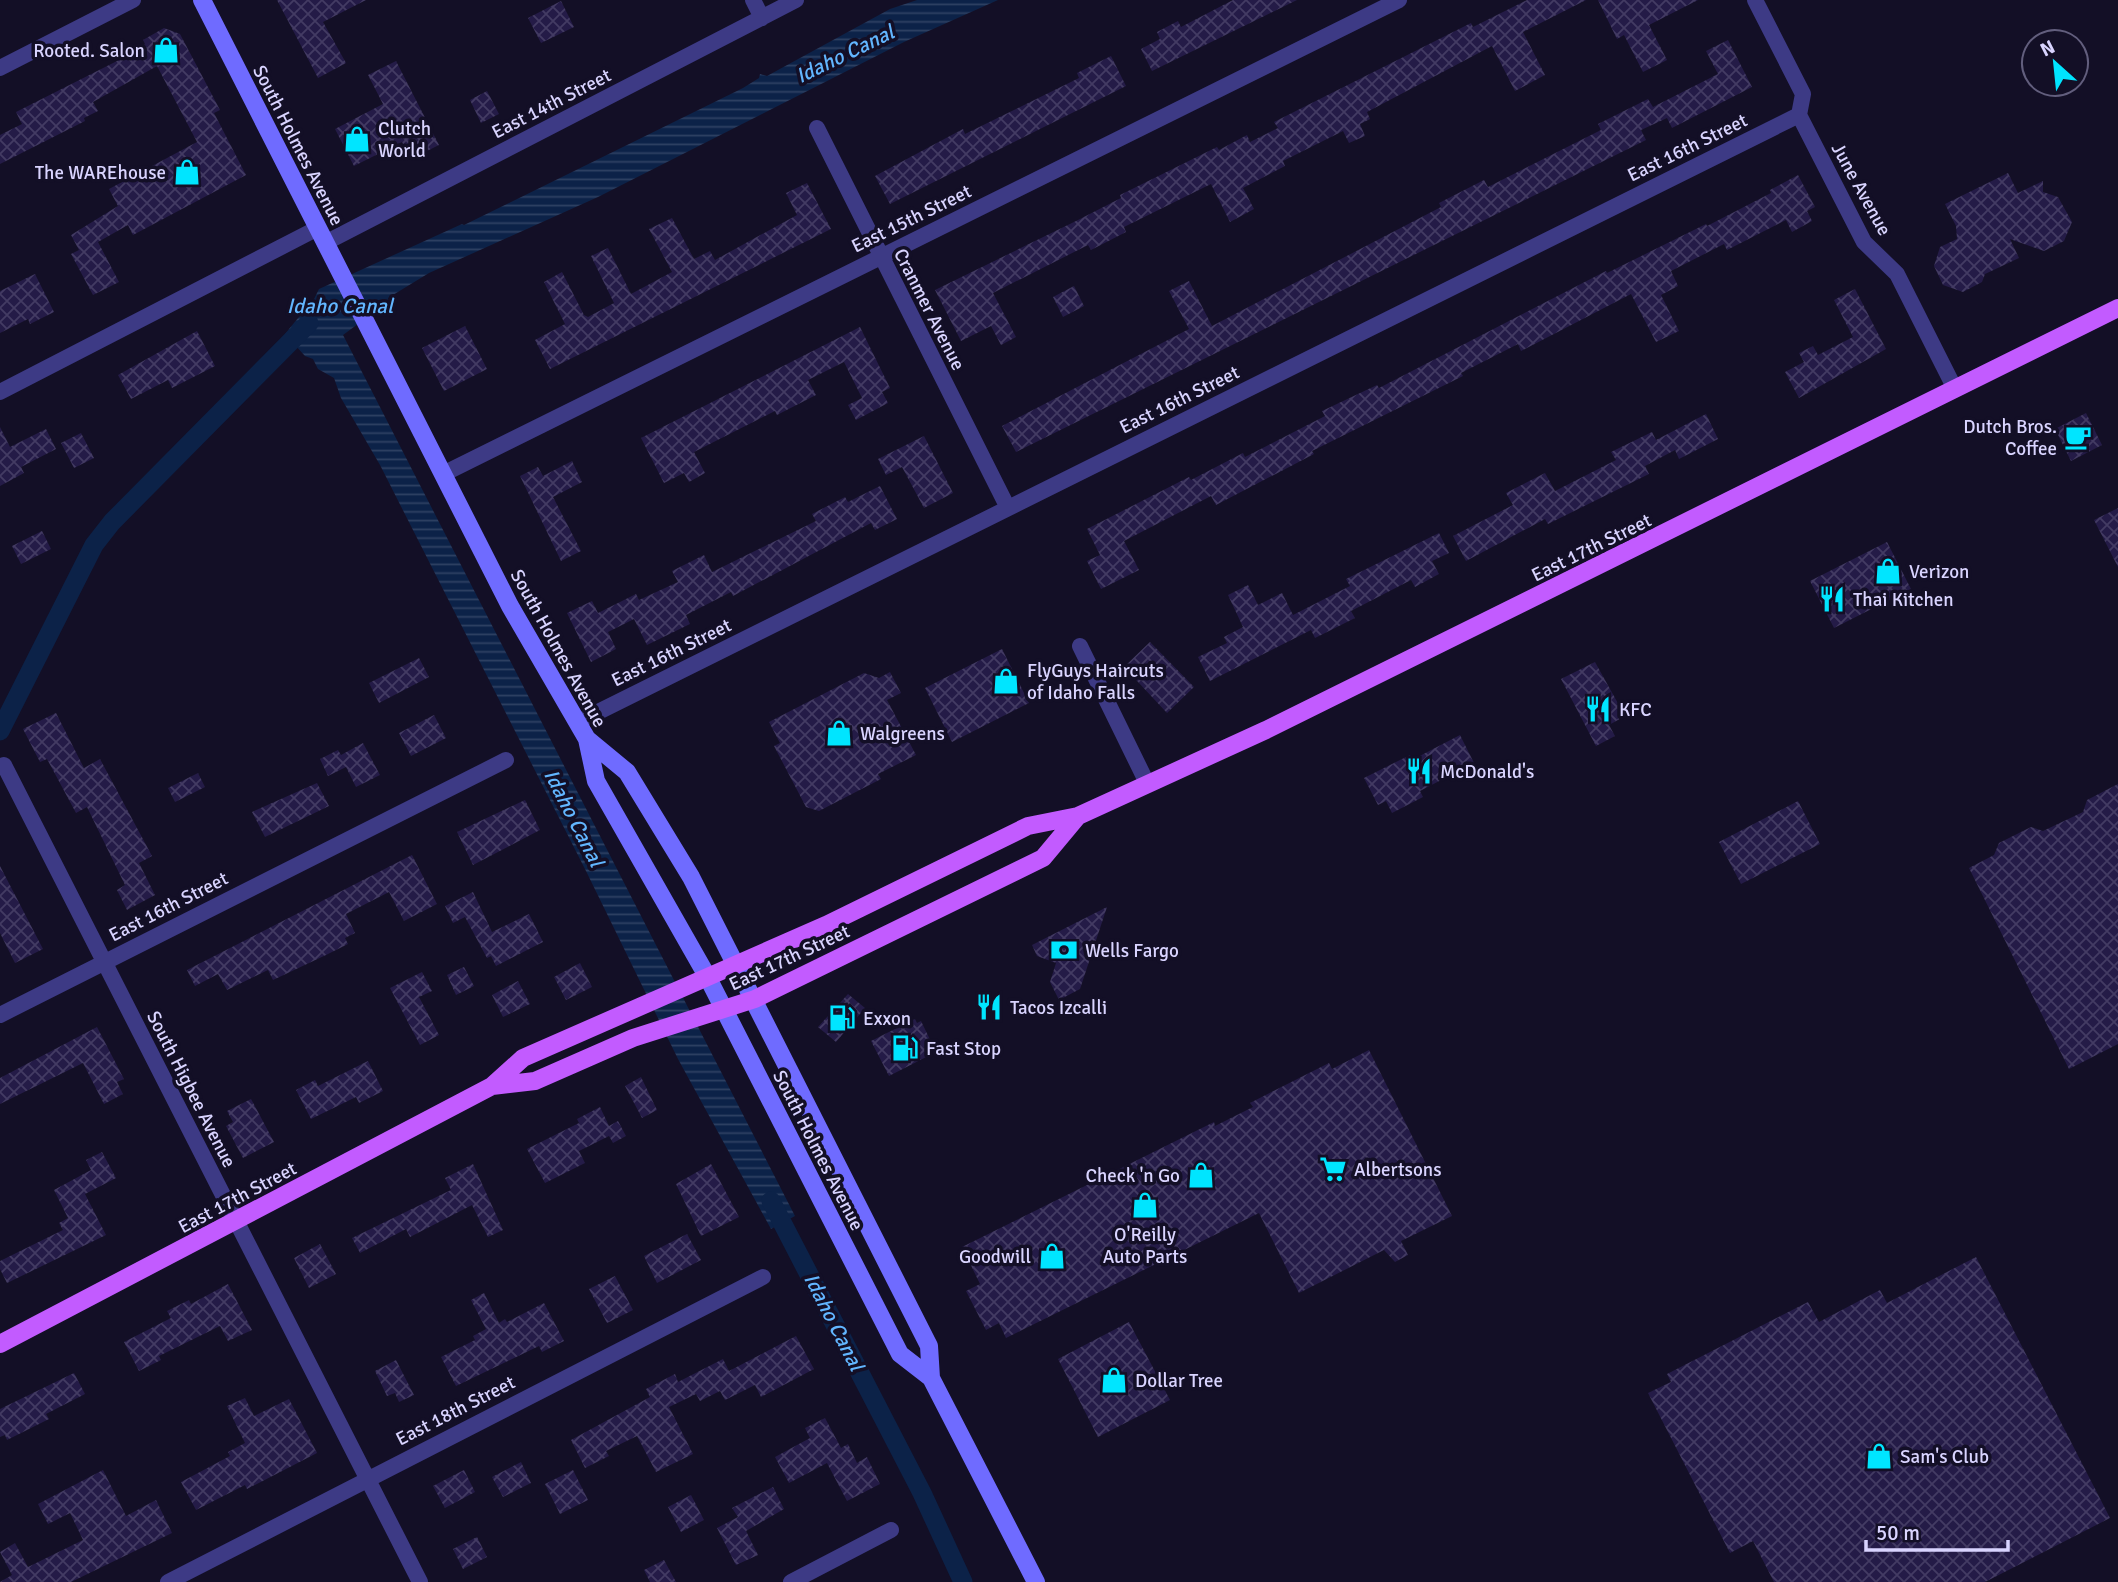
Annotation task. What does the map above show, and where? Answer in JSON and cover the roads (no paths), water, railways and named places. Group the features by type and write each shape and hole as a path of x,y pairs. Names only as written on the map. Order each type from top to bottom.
{"main road":[{"name":"South Holmes Avenue","path":"202,0 510,606 587,739 596,780 707,976 900,1354 931,1377"},
{"name":"East 17th Street","path":"0,1343 492,1086 523,1058 826,925 1028,826 1079,816 1328,701 2118,308"},
{"name":"South Holmes Avenue","path":"587,739 620,764 646,799 691,877 929,1346 931,1377 1036,1582"},
{"name":"East 17th Street","path":"492,1086 535,1081 653,1031 725,1011 755,999 1043,858 1079,816"}],"street":[{"path":"0,68 133,0"},
{"path":"752,0 762,18"},
{"name":"East 14th Street","path":"0,392 796,0"},
{"name":"East 15th Street","path":"443,474 1399,0"},
{"name":"June Avenue","path":"1755,0 1803,94 1799,115 1864,242 1897,274 1955,389"},
{"name":"East 16th Street","path":"578,722 1799,115"},
{"name":"Cranmer Avenue","path":"817,128 1008,508"},
{"path":"1080,646 1147,783"},
{"name":"East 16th Street","path":"0,1015 506,760"},
{"name":"South Higbee Avenue","path":"4,765 369,1477 420,1582"},
{"name":"East 18th Street","path":"168,1582 763,1276"},
{"path":"791,1582 891,1530"}],"water":[{"name":"Idaho Canal","path":"917,0 998,0 904,42 598,197 429,273 388,298 389,301 343,335 795,1216 771,1229 678,1059 380,465 341,398 334,378 318,369 313,359 305,356 285,334 319,289 464,225 743,88 759,78 760,74 767,76 890,9"}],"waterway":[{"path":"0,731 94,545 112,522 309,323"},
{"name":"Idaho Canal","path":"771,1201 922,1493 963,1582"}],"place":[{"name":"Rooted. Salon","path":"166,50"},
{"name":"Clutch World","path":"357,139"},
{"name":"The WAREhouse","path":"187,172"},
{"name":"Dutch Bros. Coffee","path":"2078,437"},
{"name":"Verizon","path":"1888,571"},
{"name":"Thai Kitchen","path":"1832,599"},
{"name":"FlyGuys Haircuts of Idaho Falls","path":"1006,681"},
{"name":"KFC","path":"1598,709"},
{"name":"Walgreens","path":"839,733"},
{"name":"McDonald's","path":"1419,771"},
{"name":"Wells Fargo","path":"1064,950"},
{"name":"Tacos Izcalli","path":"989,1007"},
{"name":"Exxon","path":"842,1018"},
{"name":"Fast Stop","path":"905,1048"},
{"name":"Albertsons","path":"1333,1169"},
{"name":"Check 'n Go","path":"1201,1175"},
{"name":"O'Reilly Auto Parts","path":"1145,1205"},
{"name":"Goodwill","path":"1052,1256"},
{"name":"Dollar Tree","path":"1114,1380"},
{"name":"Sam's Club","path":"1879,1456"}]}
